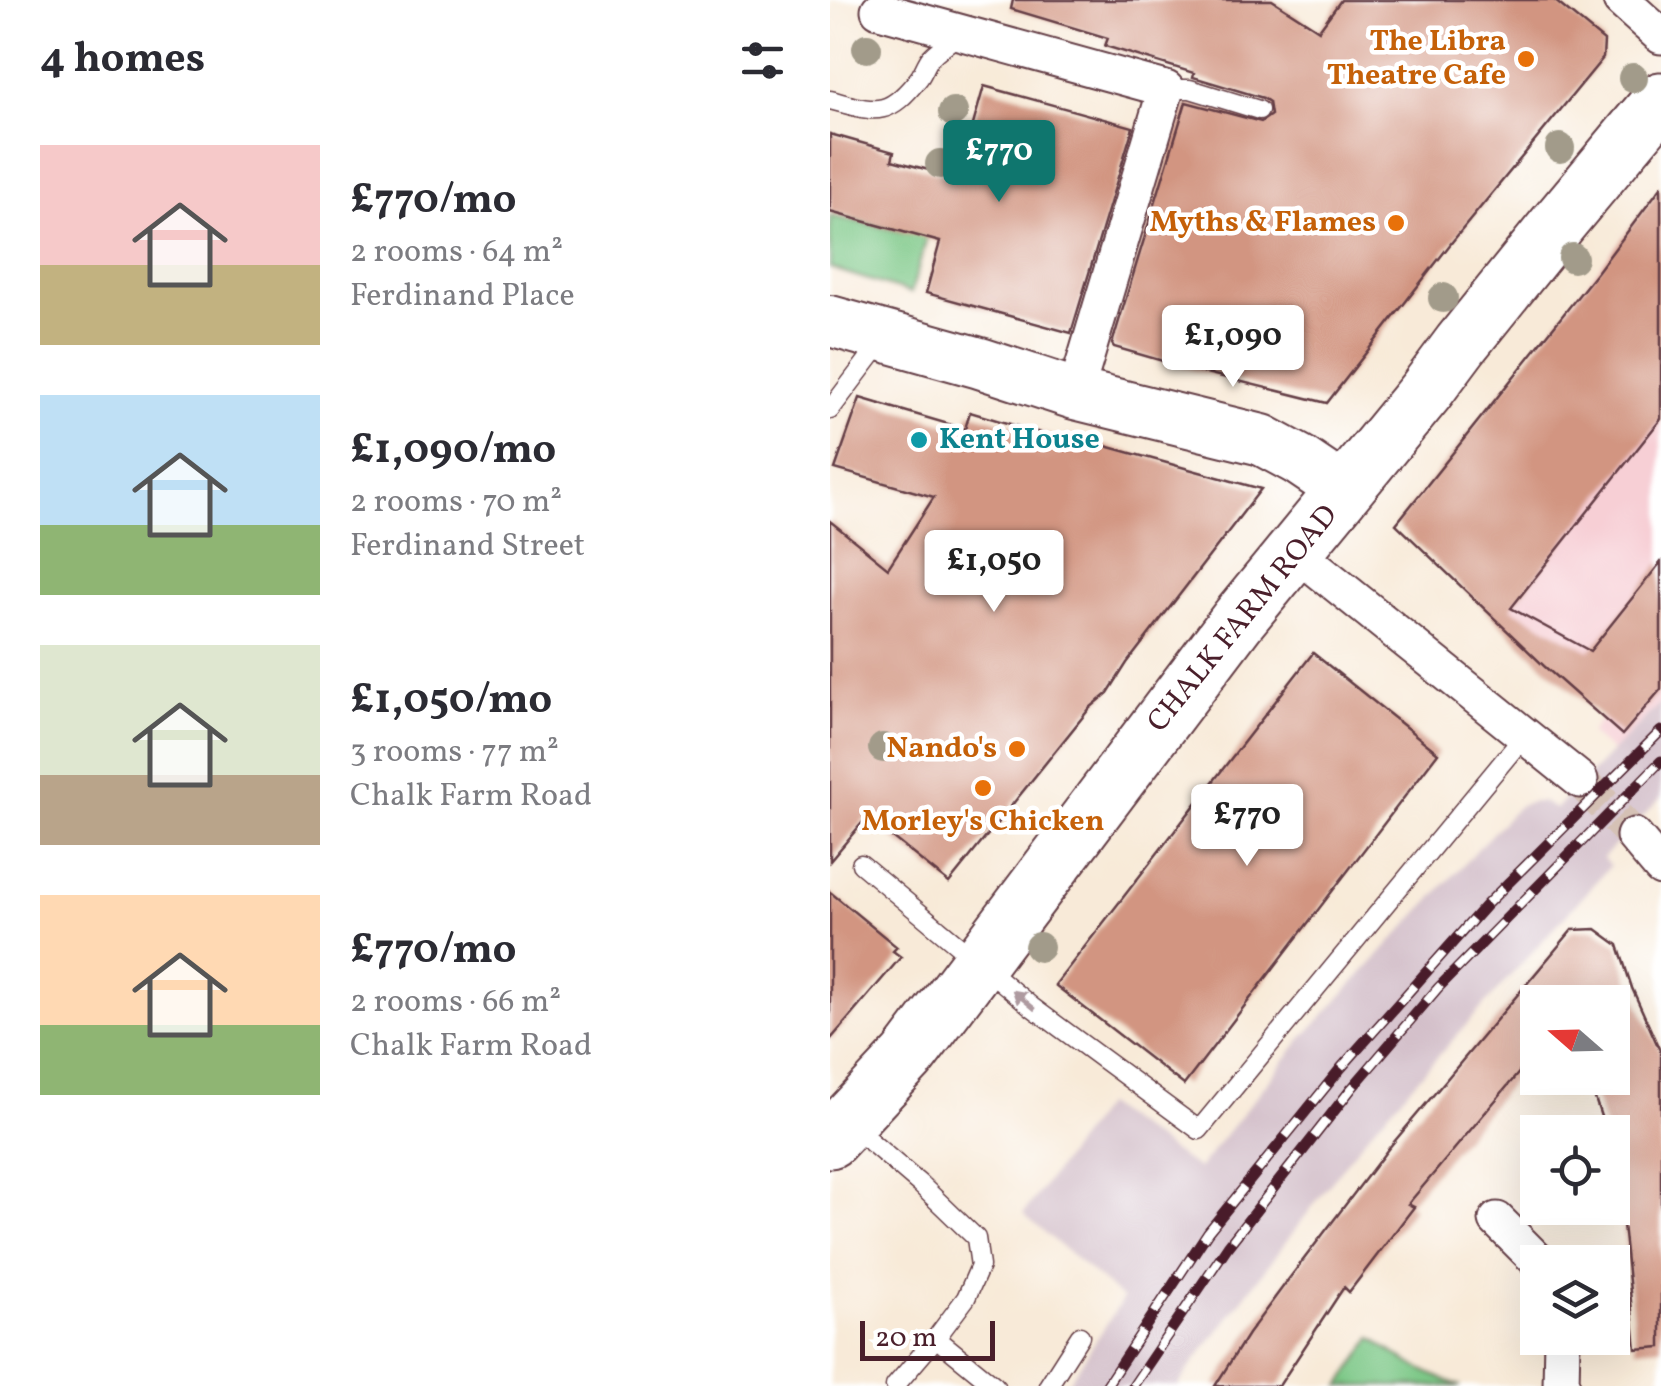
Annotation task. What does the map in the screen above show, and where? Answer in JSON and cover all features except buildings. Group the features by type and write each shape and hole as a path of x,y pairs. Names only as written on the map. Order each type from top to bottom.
{"main road":[{"name":"CHALK FARM ROAD","path":"838,1131 908,1057 1168,711 1560,220 1661,100"},
{"path":"830,321 1075,394 1262,440 1346,491"}],"street":[{"path":"1621,0 1661,36"},
{"path":"880,10 1166,89 1075,394"},
{"path":"1295,551 1580,780"},
{"path":"1634,836 1661,868"},
{"path":"1496,1220 1522,1245"},
{"path":"1561,1386 1562,1355"}],"lane":[{"path":"830,100 874,111 892,106 909,91 928,59 962,33"},
{"path":"1166,89 1190,89 1259,110"},
{"path":"830,410 887,336"},
{"path":"860,864 1032,1007 1199,1130 1526,735"},
{"path":"838,1131 921,1185 976,1238 980,1266 966,1298 895,1386"},
{"path":"1048,1386 1080,1336"},
{"path":"936,1338 994,1386"}],"shaded area":[{"path":"1661,188 1661,702 1612,752 1590,733 1602,717 1398,525"},
{"path":"1661,702 1661,798 1603,858 1610,866 1367,1135 1178,1386 1066,1386 1123,1299 1023,1214 1104,1105 1198,1169 1301,1040 1510,814 1530,802 1542,802 1555,809"}],"green space":[{"path":"830,216 927,237 911,293 830,268"},
{"path":"1372,1338 1414,1366 1461,1386 1340,1386"}],"tunnel":[{"path":"1580,780 1634,836"}],"railway":[{"path":"1106,1386 1208,1232 1341,1068 1486,905 1661,731"},
{"path":"1133,1386 1228,1246 1352,1088 1438,988 1661,761"}],"place":[{"name":"The Libra Theatre Cafe","path":"1526,59"},
{"name":"Myths & Flames","path":"1396,223"},
{"name":"Kent House","path":"919,440"},
{"name":"Nando's","path":"1017,749"},
{"name":"Morley's Chicken","path":"983,788"}]}
